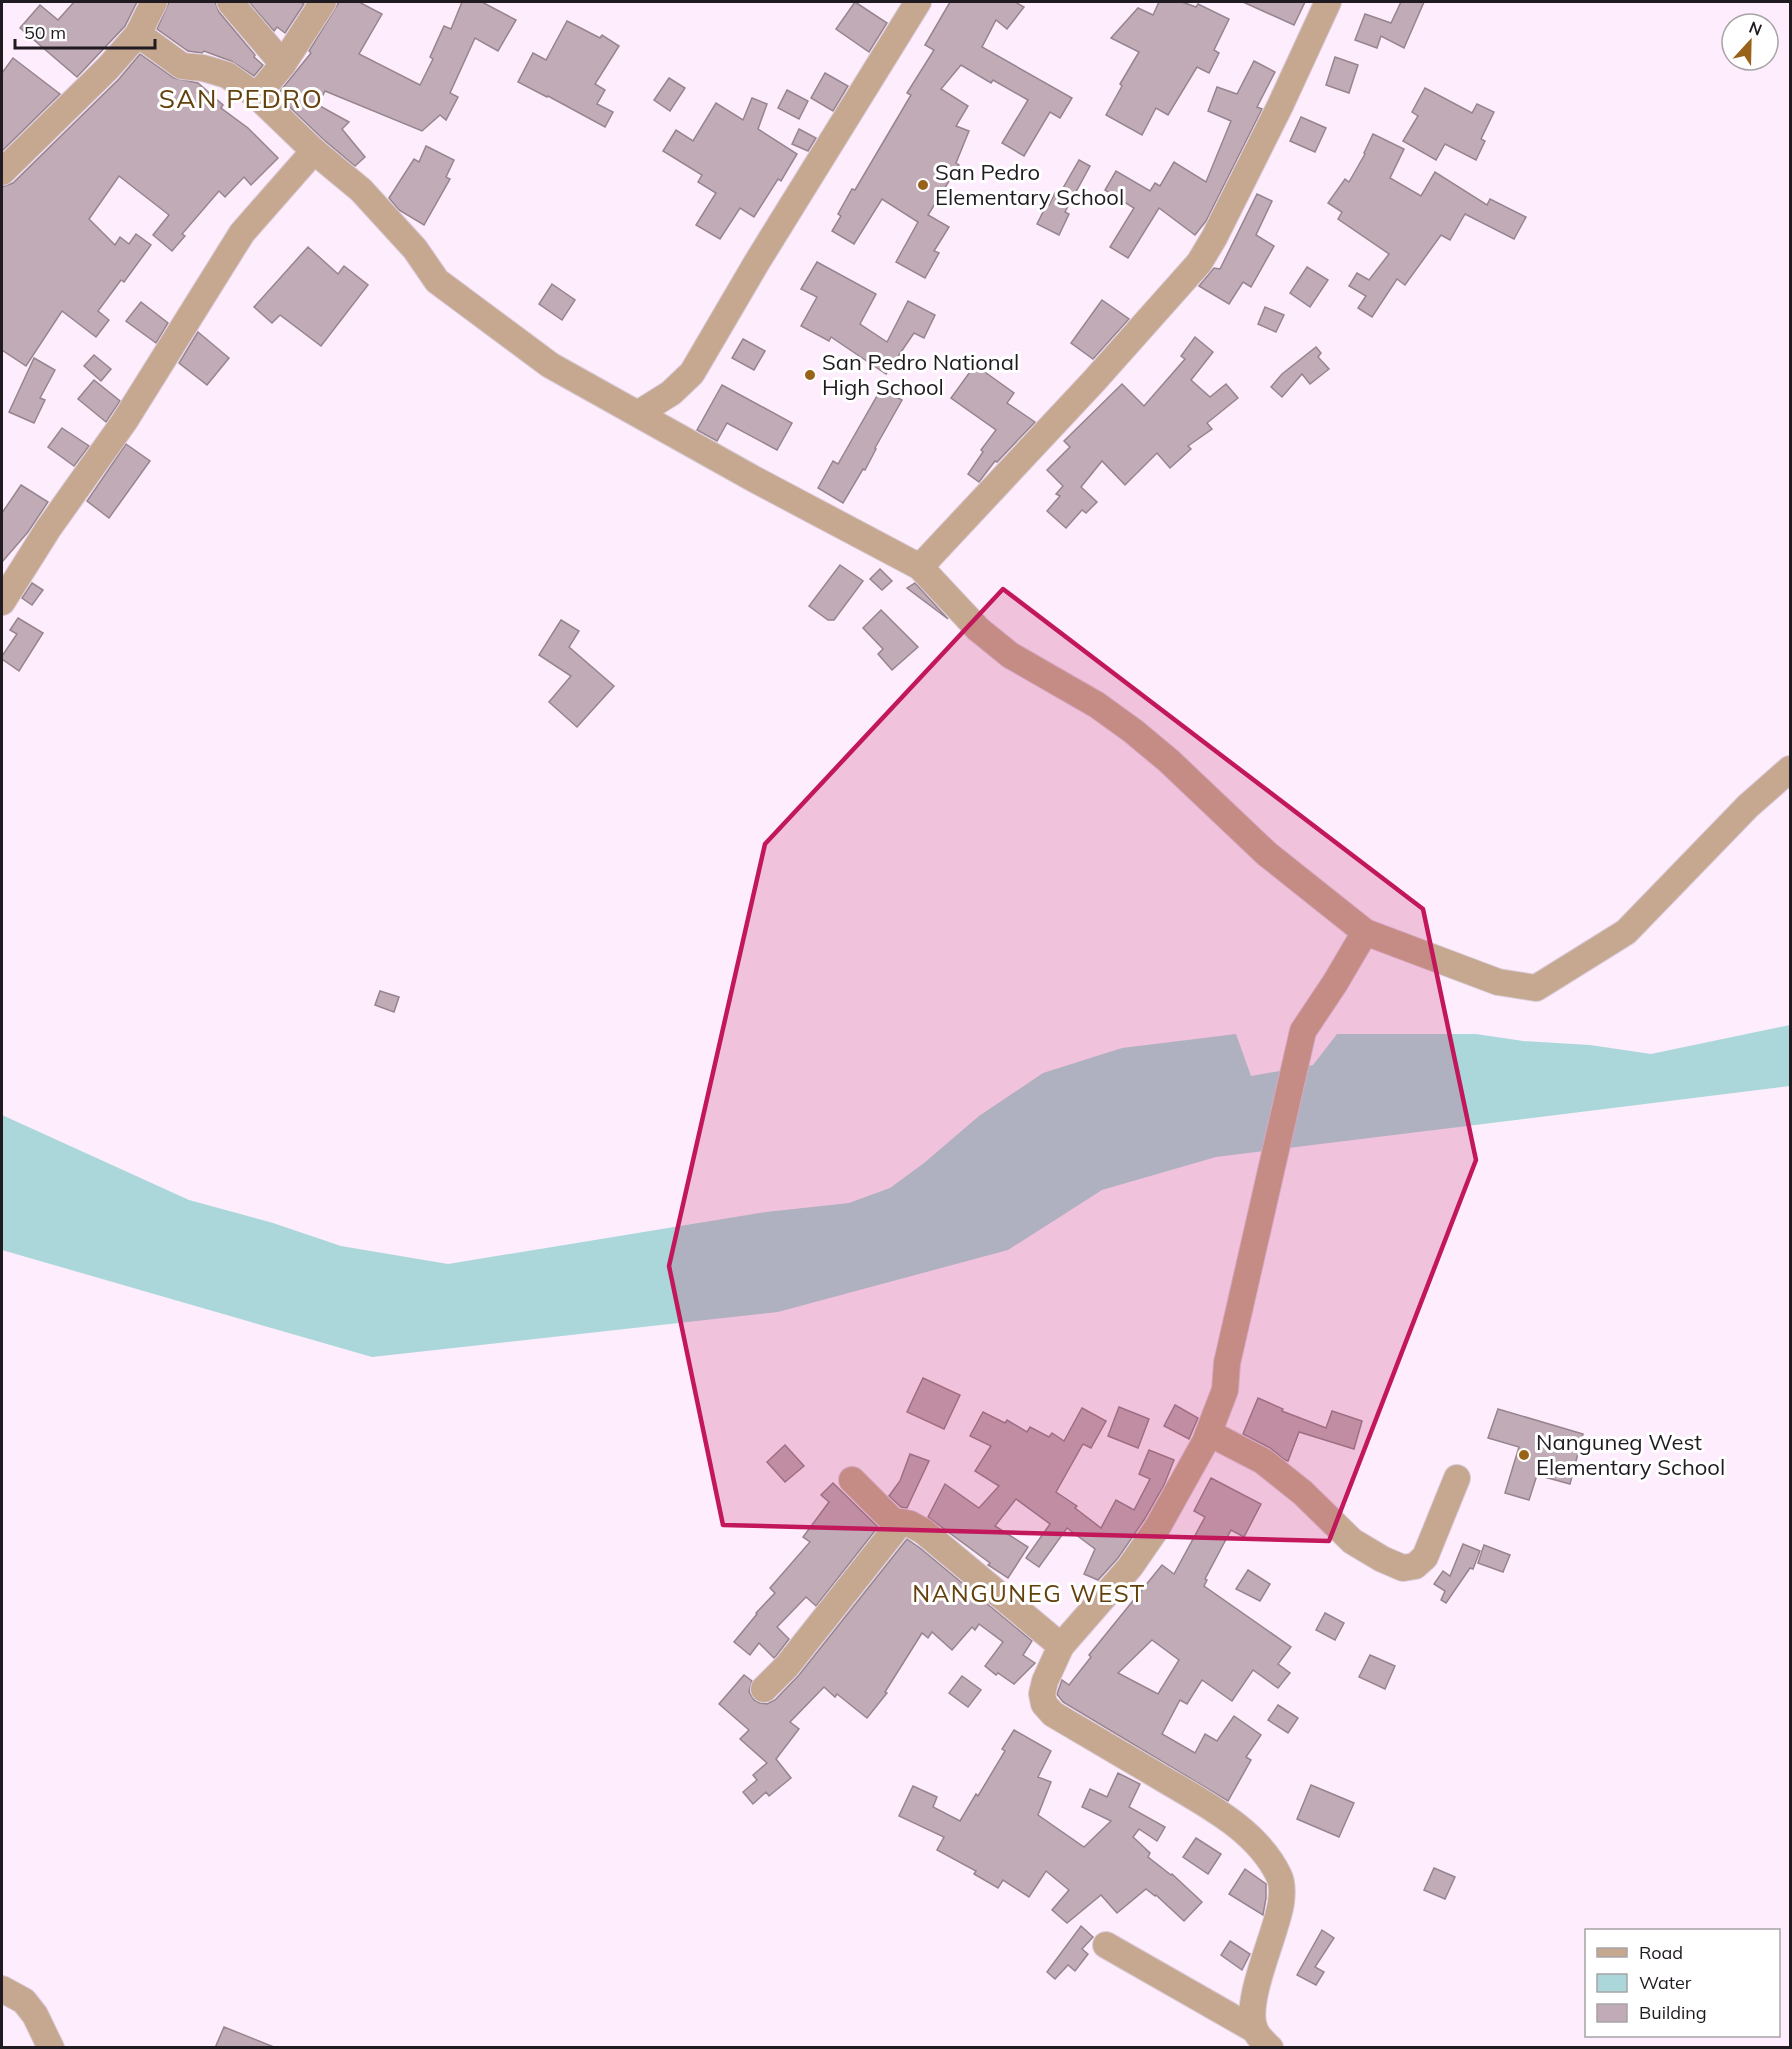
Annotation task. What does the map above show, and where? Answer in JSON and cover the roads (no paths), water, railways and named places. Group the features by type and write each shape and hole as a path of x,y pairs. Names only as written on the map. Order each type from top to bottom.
{"street":[{"path":"2,172 108,68 138,34 154,2"},
{"path":"230,2 283,64"},
{"path":"257,96 283,64 323,2"},
{"path":"639,413 671,393 692,373 757,262 918,2"},
{"path":"920,567 1199,263 1214,238 1275,116 1328,2"},
{"path":"138,34 182,66 203,68 227,75 257,96 314,151 361,190 415,249 437,281 550,365 753,479 920,567 978,629 1010,656 1097,705 1133,731 1169,761 1267,854 1365,932 1498,982 1536,988 1626,932 1748,806 1791,770"},
{"path":"2,602 48,529 124,422 242,233 314,151"},
{"path":"1263,2039 1253,2018 1254,1990 1279,1914 1282,1896 1281,1879 1266,1852 1209,1806 1053,1714 1044,1704 1042,1694 1045,1681 1061,1646 1145,1548 1209,1433 1225,1390 1227,1363 1303,1031 1365,932"},
{"path":"1209,1433 1263,1461 1303,1493 1352,1540 1403,1568 1415,1566 1425,1557 1457,1478"},
{"path":"852,1480 897,1525"},
{"path":"764,1689 787,1666 897,1525 905,1522 923,1531 1061,1646"},
{"path":"1106,1945 1263,2039"},
{"path":"2,1989 24,2001 35,2015 51,2048"}],"water":[{"path":"1790,1025 1790,1086 1216,1157 1102,1190 1008,1250 778,1312 372,1357 2,1250 2,1115 189,1200 273,1223 341,1246 448,1264 766,1212 849,1203 890,1188 924,1163 979,1116 1043,1073 1122,1048 1236,1034 1251,1076 1313,1065 1337,1034 1476,1034 1523,1041 1590,1045 1651,1054"}],"place":[{"name":"San Pedro Elementary School","path":"923,185"},
{"name":"San Pedro National High School","path":"810,375"},
{"name":"Nanguneg West Elementary School","path":"1524,1455"}],"district":[{"name":"SAN PEDRO","path":"241,98"},
{"name":"NANGUNEG WEST","path":"1029,1593"}]}
